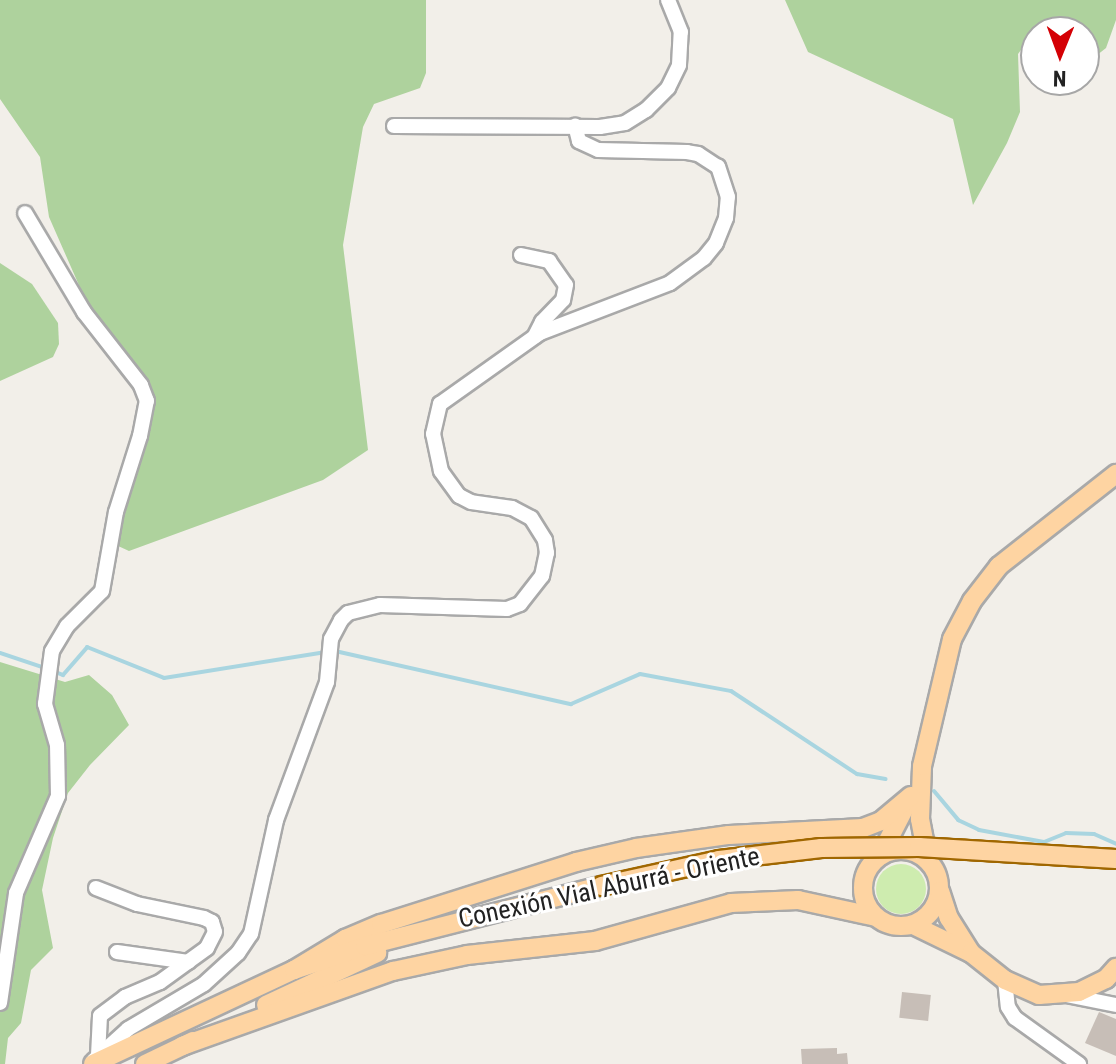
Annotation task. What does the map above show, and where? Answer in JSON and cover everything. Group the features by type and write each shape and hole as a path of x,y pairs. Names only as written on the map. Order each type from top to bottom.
{"main road":[{"path":"876,917 863,896 863,883 899,826 911,796 922,766 945,660 972,601 999,566 1116,474"},
{"path":"922,766 920,819 928,861 937,873 949,918 971,953"},
{"path":"94,1061 294,970 345,939 381,924 576,862 636,848 729,835 863,828 881,821 911,796"},
{"path":"729,835 843,842 877,859 905,850 928,861"},
{"name":"Conexión Vial Aburrá - Oriente","path":"438,927 719,860 821,848 919,847 1116,859"},
{"path":"913,925 934,908 940,888"},
{"path":"182,1046 393,971 467,955 595,941 731,903 798,900 876,917 890,925 913,925 971,953 1005,980 1039,995 1065,995 1095,985 1116,968"},
{"path":"294,970 438,927"},
{"path":"145,1064 438,927"}],"street":[{"path":"394,126 600,127 625,123 646,110 668,88 681,49 677,18 668,0"},
{"path":"94,1061 128,1029 181,1001 204,984 246,943 254,922 276,820 322,697 331,657 331,639 336,626 348,613 369,606 507,609 520,604 542,576 547,553 545,540 531,518 512,508 471,502 459,496 441,471 433,434 437,410 447,396 535,336 670,283 704,258 716,243 726,218 725,180 718,167 698,154 664,149 598,150 579,141 575,125"},
{"path":"0,1003 9,926 19,883 58,796 57,745 45,704 52,651 67,626 102,591 116,512 140,436 147,401 141,385 84,312 25,213"},
{"path":"521,255 549,261 566,285 563,300 542,322 535,336"},
{"path":"94,1061 100,1016 125,997 160,982 188,962 212,943 215,932 212,922 137,904 96,888"},
{"path":"117,952 188,962"},
{"path":"1005,980 1008,1007 1015,1018 1079,1064"},
{"path":"1065,995 1116,1005"}],"green space":[{"path":"0,0 426,0 426,73 420,88 374,104 363,127 343,245 368,450 323,480 129,551 116,545 117,529 151,422 152,397 89,308 49,217 40,157 0,99"},
{"path":"785,0 1116,0 1116,20 1106,48 1100,53 1100,16 1020,16 1020,112 973,205 953,119 808,52"},
{"path":"0,263 32,284 58,323 59,344 53,357 0,381"},
{"path":"0,662 65,682 89,675 112,695 129,725 68,793 53,838 42,890 53,948 31,970 21,1023 8,1038 5,1064 0,1064"},
{"path":"901,864 919,871 926,889 919,907 901,914 883,907 876,889 883,871"}],"building":[{"path":"902,992 931,995 928,1021 899,1018"},
{"path":"1099,1012 1116,1019 1116,1056 1085,1043"},
{"path":"837,1048 837,1054 847,1053 848,1064 802,1064 801,1049"}],"waterway":[{"path":"53,671 63,675 87,647 164,678 326,652"},
{"path":"335,651 571,704 640,674 731,691 857,774 886,779"},
{"path":"0,653 45,668"},
{"path":"934,791 958,820 979,830 1044,842 1066,833 1094,834 1116,844"}]}
